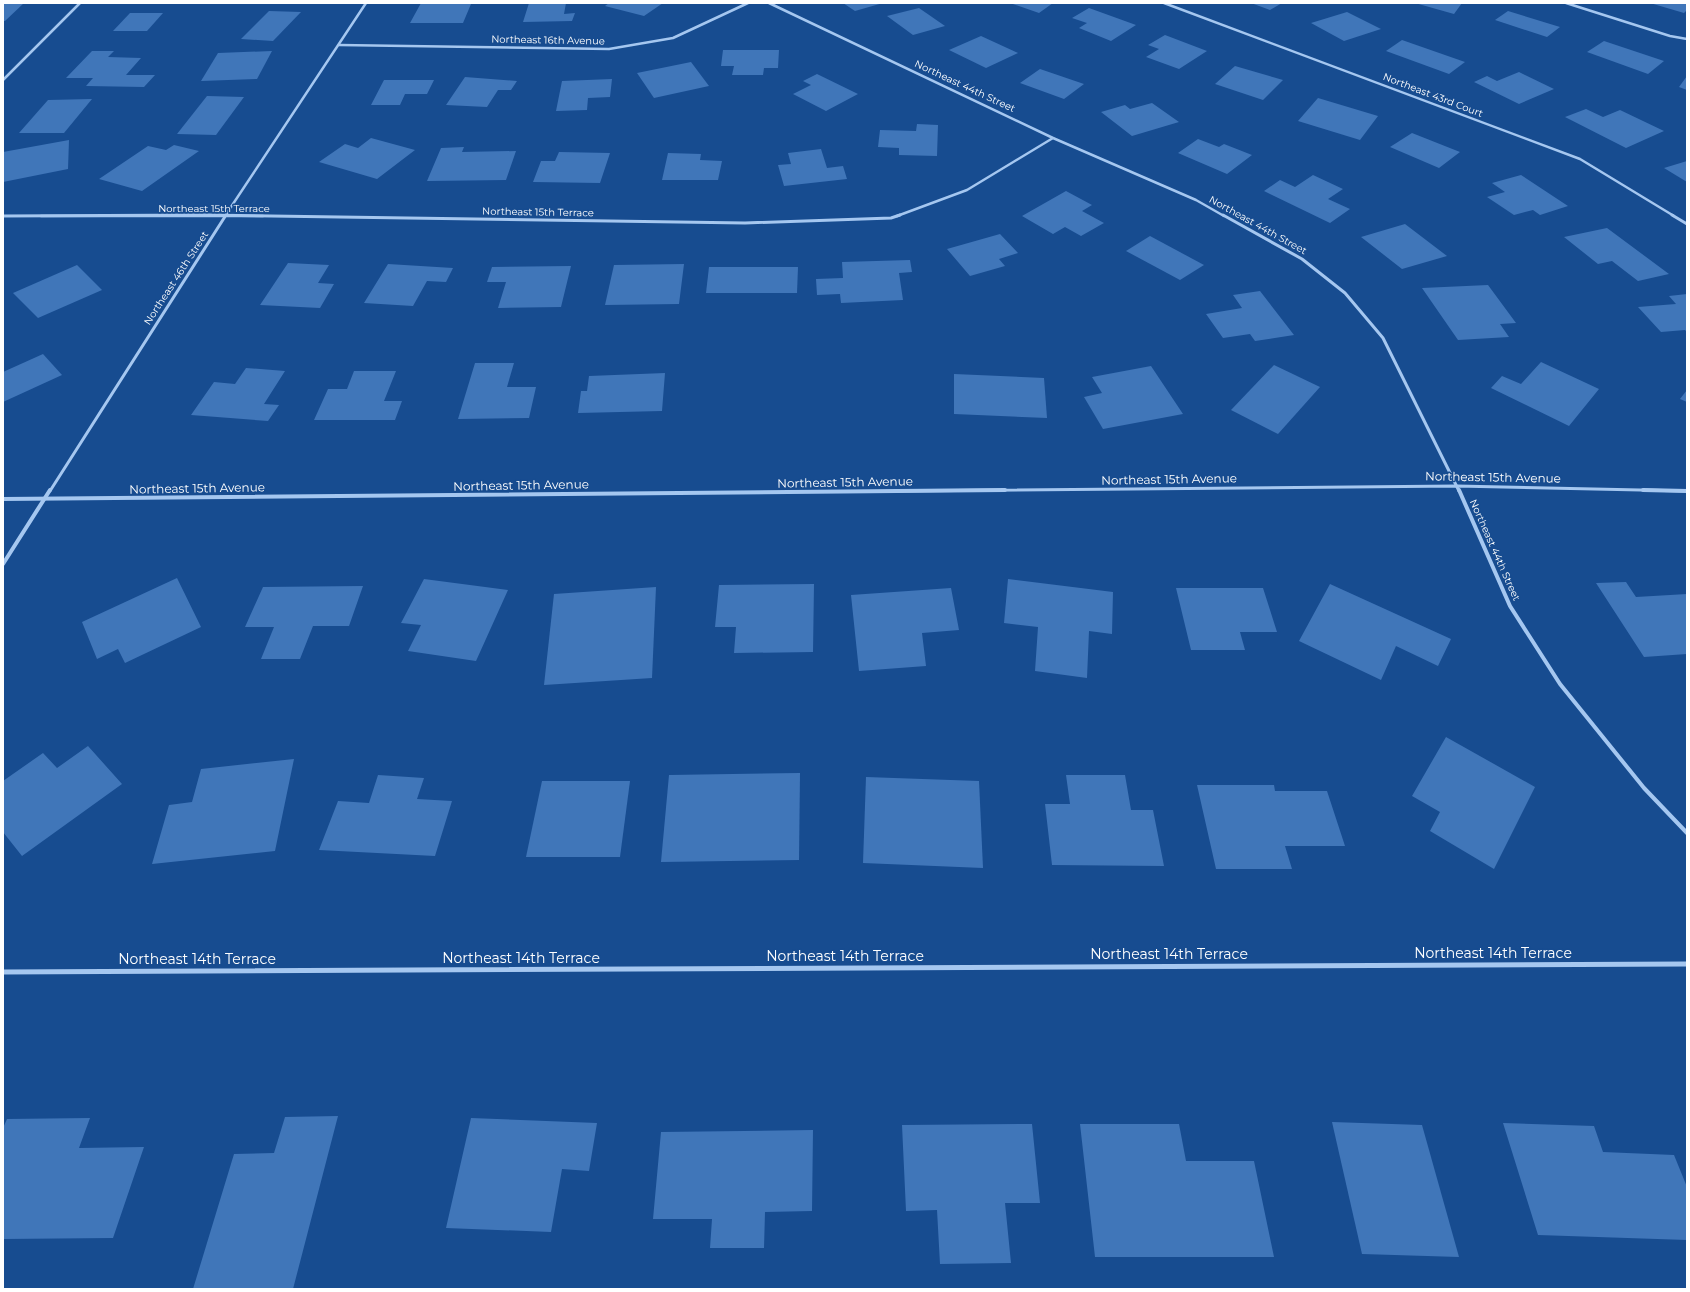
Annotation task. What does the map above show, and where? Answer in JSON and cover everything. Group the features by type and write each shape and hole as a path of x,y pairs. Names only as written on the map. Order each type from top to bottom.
{"street":[{"path":"3,80 80,3"},
{"name":"Northeast 46th Street","path":"3,564 43,499 226,215 366,3"},
{"name":"Northeast 16th Avenue","path":"338,46 609,49 673,38 748,3"},
{"name":"Northeast 44th Street","path":"769,3 1053,138 1196,200 1302,259 1345,293 1382,338 1456,486 1510,606 1560,684 1644,788 1687,833"},
{"name":"Northeast 43rd Court","path":"1164,3 1580,159 1687,224"},
{"path":"1566,3 1670,36 1687,39"},
{"name":"Northeast 15th Terrace","path":"3,216 226,215 745,223 890,218 967,190 1053,138"},
{"name":"Northeast 15th Avenue","path":"3,499 1456,486 1687,491"},
{"name":"Northeast 14th Terrace","path":"3,972 1687,964"}],"building":[{"path":"3,3 24,3 5,21 3,21"},
{"path":"421,3 471,4 463,23 410,23"},
{"path":"529,3 566,3 564,14 575,13 572,21 523,22"},
{"path":"609,3 663,3 644,16 605,6"},
{"path":"843,3 883,3 855,11"},
{"path":"1010,3 1053,3 1039,13"},
{"path":"1251,3 1282,3 1270,10"},
{"path":"1415,3 1462,3 1454,14"},
{"path":"1650,3 1687,3 1687,10 1684,13"},
{"path":"919,8 945,26 913,35 887,16"},
{"path":"1089,8 1136,25 1111,41 1079,28 1087,23 1072,18"},
{"path":"269,11 301,12 273,41 241,39"},
{"path":"1508,11 1560,27 1547,37 1495,20"},
{"path":"1347,12 1381,29 1344,41 1311,23"},
{"path":"130,13 163,13 147,31 113,31"},
{"path":"1165,35 1207,51 1179,69 1146,57 1159,49 1148,45"},
{"path":"981,36 1018,53 986,68 949,50"},
{"path":"1402,40 1465,62 1449,74 1386,51"},
{"path":"1604,41 1664,61 1648,74 1587,52"},
{"path":"723,50 779,50 778,68 764,68 763,75 732,75 734,66 721,66"},
{"path":"92,51 114,51 108,57 141,58 126,75 155,75 144,87 86,86 93,78 66,78"},
{"path":"272,51 257,79 201,81 218,53"},
{"path":"691,62 709,86 654,98 637,73"},
{"path":"1235,66 1283,80 1263,100 1215,84"},
{"path":"1040,69 1084,84 1064,99 1020,83"},
{"path":"1519,72 1554,89 1519,104 1474,82 1487,76 1497,81"},
{"path":"817,74 858,94 826,111 793,94 811,85 803,81"},
{"path":"1687,76 1687,90 1679,87"},
{"path":"465,77 517,81 511,90 498,90 487,107 446,105"},
{"path":"612,79 610,97 588,98 587,110 556,111 562,81"},
{"path":"384,80 434,80 427,94 405,94 400,105 371,105"},
{"path":"207,96 244,97 216,135 177,134"},
{"path":"1318,98 1378,116 1360,140 1298,121"},
{"path":"92,99 64,133 19,133 48,100"},
{"path":"1152,103 1179,122 1132,136 1101,112 1125,105 1130,109"},
{"path":"1586,109 1603,117 1620,110 1664,131 1626,148 1565,117"},
{"path":"917,124 938,125 937,156 899,155 899,148 878,147 880,130 916,131"},
{"path":"1412,133 1460,152 1439,168 1390,147"},
{"path":"371,138 415,150 377,179 319,162 345,144 358,148"},
{"path":"1198,139 1219,147 1224,144 1252,155 1227,174 1178,153"},
{"path":"69,140 68,169 3,182 3,152"},
{"path":"174,145 199,151 142,191 99,179 148,146 166,150"},
{"path":"464,147 462,152 516,151 506,180 427,181 441,148"},
{"path":"821,149 827,168 843,166 847,179 784,186 778,165 791,164 788,153"},
{"path":"559,152 610,153 600,183 533,182 541,161 555,161"},
{"path":"668,153 701,154 700,160 722,161 718,180 662,180"},
{"path":"1687,161 1687,182 1664,168"},
{"path":"1313,175 1343,189 1328,199 1350,209 1330,223 1264,191 1280,180 1295,187"},
{"path":"1521,175 1568,206 1540,215 1533,210 1514,215 1487,197 1505,192 1492,183"},
{"path":"1066,191 1092,205 1082,211 1104,223 1081,236 1065,227 1053,234 1022,216"},
{"path":"1405,224 1447,256 1402,269 1361,237"},
{"path":"1607,228 1669,274 1638,281 1612,261 1598,264 1564,237"},
{"path":"1000,234 1018,253 999,259 1005,266 970,276 947,249"},
{"path":"1150,236 1204,265 1180,280 1126,251"},
{"path":"910,260 912,272 899,273 903,300 841,303 840,294 817,295 816,279 843,278 842,262"},
{"path":"288,263 329,265 318,283 334,284 320,308 260,305"},
{"path":"388,264 453,268 446,282 427,281 413,306 364,303"},
{"path":"684,264 679,304 605,305 614,265"},
{"path":"77,265 102,290 38,318 13,293"},
{"path":"571,266 561,307 498,308 506,282 487,282 492,267"},
{"path":"709,267 798,267 797,293 706,293"},
{"path":"1488,285 1516,323 1500,324 1509,337 1458,340 1422,288"},
{"path":"1260,291 1294,335 1255,341 1250,334 1223,338 1206,314 1242,308 1233,295"},
{"path":"1687,294 1687,332 1685,330 1661,332 1638,307 1676,304 1669,296"},
{"path":"43,354 62,375 3,402 3,372"},
{"path":"1541,362 1599,389 1569,426 1491,388 1502,376 1521,384"},
{"path":"475,363 514,363 507,387 536,387 529,418 458,419"},
{"path":"1274,365 1320,387 1278,434 1231,410"},
{"path":"1151,366 1183,414 1103,429 1084,397 1102,393 1092,377"},
{"path":"246,368 285,371 264,404 279,405 268,421 191,415 214,382 235,384"},
{"path":"354,371 396,371 384,401 402,401 395,420 314,420 328,389 347,389"},
{"path":"665,373 662,411 578,413 581,391 587,391 589,376"},
{"path":"954,374 1044,378 1047,418 954,414"},
{"path":"1687,390 1687,402 1680,399"},
{"path":"177,578 201,627 125,663 118,649 97,659 82,622"},
{"path":"424,579 508,590 476,661 408,651 421,625 401,623"},
{"path":"1008,579 1113,592 1112,634 1089,631 1087,678 1035,671 1038,627 1004,623"},
{"path":"1626,582 1636,597 1687,594 1687,654 1644,657 1596,583"},
{"path":"814,584 813,652 734,653 736,627 715,627 719,585"},
{"path":"1330,584 1451,639 1438,666 1396,646 1381,680 1299,641"},
{"path":"363,586 349,626 313,626 300,659 261,659 274,627 245,627 263,587"},
{"path":"656,587 652,678 544,685 554,594"},
{"path":"951,588 959,630 922,633 926,666 859,671 851,595"},
{"path":"1176,588 1263,588 1277,632 1240,632 1245,650 1191,650"},
{"path":"1446,737 1535,787 1494,869 1430,831 1440,812 1412,796"},
{"path":"88,746 122,784 22,856 3,832 3,781 43,753 57,768"},
{"path":"294,759 275,851 152,864 169,805 192,802 201,769"},
{"path":"800,773 799,860 661,862 669,775"},
{"path":"378,775 424,778 417,799 452,801 435,856 319,850 338,801 369,803"},
{"path":"1066,775 1125,775 1131,810 1153,810 1164,866 1052,865 1045,804 1070,804"},
{"path":"866,777 979,781 983,868 863,863"},
{"path":"542,781 630,781 620,857 526,857"},
{"path":"1197,785 1274,785 1275,791 1327,791 1345,846 1285,846 1292,869 1216,869"},
{"path":"338,1116 293,1289 193,1289 234,1154 274,1153 285,1117"},
{"path":"90,1118 79,1148 144,1147 113,1238 3,1239 3,1128 7,1119"},
{"path":"471,1118 597,1123 589,1171 562,1169 551,1232 446,1228"},
{"path":"1332,1122 1422,1125 1459,1257 1362,1254"},
{"path":"1503,1123 1594,1126 1603,1152 1674,1155 1687,1187 1687,1240 1538,1235"},
{"path":"1032,1124 1040,1203 1005,1203 1011,1263 940,1264 937,1210 906,1211 902,1125"},
{"path":"1080,1124 1179,1124 1186,1161 1254,1161 1274,1257 1095,1257"},
{"path":"813,1130 812,1211 765,1212 764,1248 710,1248 712,1219 653,1219 661,1132"}]}
